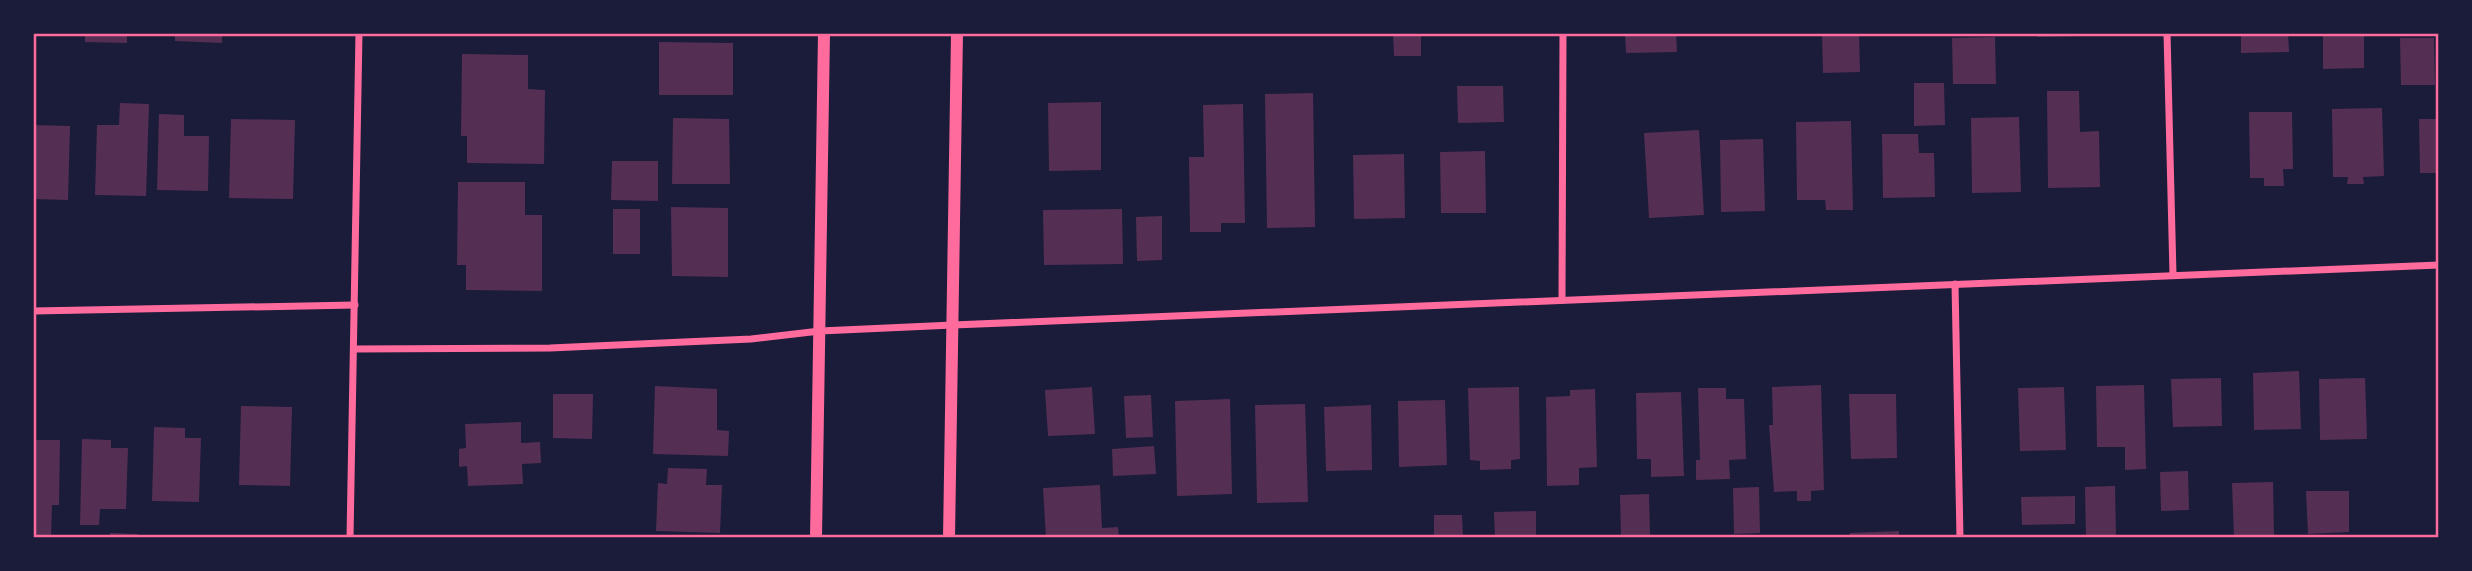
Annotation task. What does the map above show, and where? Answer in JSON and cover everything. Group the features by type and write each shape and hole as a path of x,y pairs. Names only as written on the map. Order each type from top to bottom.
{"street":[{"path":"349,538 359,33"},
{"path":"816,538 824,33"},
{"path":"949,538 957,33"},
{"path":"1562,299 1563,33"},
{"path":"2168,33 2172,275"},
{"path":"354,349 577,347 751,339 820,331 953,324 2439,265"},
{"path":"1955,284 1960,538"},
{"path":"33,311 355,305"}],"building":[{"path":"85,33 127,33 127,43 85,42"},
{"path":"175,33 222,33 222,43 175,41"},
{"path":"1393,33 1421,33 1421,56 1394,56"},
{"path":"1625,33 1676,33 1677,52 1626,53"},
{"path":"1822,33 1859,33 1860,72 1823,73"},
{"path":"2038,33 2081,33 2081,36 2038,37"},
{"path":"2241,33 2288,33 2289,52 2241,53"},
{"path":"2323,33 2364,33 2364,68 2323,69"},
{"path":"1995,37 1996,84 1953,84 1952,38"},
{"path":"2400,38 2434,38 2435,85 2401,85"},
{"path":"659,42 733,43 733,95 659,95"},
{"path":"462,54 528,55 528,89 545,90 544,164 467,163 467,136 461,136"},
{"path":"1914,83 1944,83 1945,125 1914,126"},
{"path":"1457,86 1503,86 1504,122 1458,123"},
{"path":"2047,91 2079,91 2080,132 2099,131 2100,187 2048,188"},
{"path":"1313,93 1315,227 1267,228 1265,94"},
{"path":"1101,102 1101,170 1049,171 1048,103"},
{"path":"120,103 149,104 146,196 95,195 97,125 119,125"},
{"path":"1243,104 1245,223 1221,223 1221,232 1190,232 1189,157 1204,157 1203,105"},
{"path":"2382,108 2384,176 2363,177 2364,184 2347,184 2348,177 2333,177 2332,109"},
{"path":"2249,112 2292,112 2293,169 2283,169 2284,186 2264,186 2264,178 2250,178"},
{"path":"159,114 184,115 184,136 209,136 208,191 157,190"},
{"path":"2019,117 2021,192 1972,193 1971,118"},
{"path":"673,118 729,119 730,184 672,184"},
{"path":"231,119 295,120 293,199 229,198"},
{"path":"2419,119 2439,119 2439,173 2420,173"},
{"path":"1851,121 1853,210 1826,210 1825,200 1797,200 1796,122"},
{"path":"33,125 70,126 68,200 33,199"},
{"path":"1699,130 1704,215 1649,218 1644,133"},
{"path":"1882,134 1918,134 1919,153 1934,153 1935,197 1883,198"},
{"path":"1763,139 1765,211 1721,212 1720,140"},
{"path":"1485,151 1486,213 1441,213 1440,152"},
{"path":"1404,154 1405,218 1354,219 1353,155"},
{"path":"612,161 658,161 658,201 611,200"},
{"path":"458,182 525,182 525,215 542,215 542,291 466,290 466,265 457,265"},
{"path":"671,207 728,208 728,277 672,276"},
{"path":"613,209 640,209 640,254 613,254"},
{"path":"1122,209 1123,264 1044,265 1043,210"},
{"path":"1162,216 1162,260 1137,261 1136,217"},
{"path":"2299,371 2301,429 2254,430 2253,373"},
{"path":"2221,378 2222,426 2173,427 2171,379"},
{"path":"2365,378 2367,439 2320,440 2319,379"},
{"path":"1821,385 1824,490 1811,491 1811,501 1797,501 1797,491 1774,492 1769,425 1773,425 1772,387"},
{"path":"2144,385 2146,469 2125,470 2125,447 2097,447 2096,386"},
{"path":"655,386 717,389 717,430 729,431 728,456 653,454"},
{"path":"1092,387 1095,434 1048,436 1045,390"},
{"path":"1519,387 1520,459 1511,460 1511,469 1480,470 1480,461 1470,460 1468,388"},
{"path":"2064,387 2066,450 2020,451 2018,388"},
{"path":"1698,388 1726,388 1726,399 1744,399 1746,459 1729,460 1730,479 1696,480 1696,460 1700,460"},
{"path":"1595,389 1597,467 1579,468 1579,485 1547,486 1546,397 1570,396 1570,390"},
{"path":"1681,392 1684,476 1651,477 1651,459 1637,459 1636,393"},
{"path":"553,394 593,394 592,439 553,438"},
{"path":"1849,394 1896,394 1897,458 1851,459"},
{"path":"1151,395 1153,437 1126,438 1124,396"},
{"path":"1230,399 1232,494 1177,496 1175,401"},
{"path":"1445,400 1447,465 1399,467 1398,401"},
{"path":"1305,404 1308,502 1257,503 1255,405"},
{"path":"1371,405 1372,470 1326,471 1324,407"},
{"path":"241,406 292,407 290,486 239,485"},
{"path":"521,422 521,443 540,442 541,463 522,464 523,484 468,486 467,466 459,467 459,449 466,448 465,424"},
{"path":"154,427 185,428 185,438 201,438 199,502 152,501"},
{"path":"82,439 111,440 111,448 128,448 126,509 100,509 99,525 80,525"},
{"path":"33,440 60,440 59,505 52,505 51,536 33,536"},
{"path":"1154,446 1156,474 1113,476 1112,449"},
{"path":"668,468 707,469 706,485 722,485 720,533 656,531 658,483 667,484"},
{"path":"2188,471 2189,510 2161,511 2160,472"},
{"path":"2273,482 2274,538 2234,538 2232,483"},
{"path":"1100,485 1102,528 1118,527 1119,538 1046,538 1043,488"},
{"path":"2115,486 2116,538 2086,538 2085,487"},
{"path":"1759,487 1760,533 1734,534 1733,488"},
{"path":"2306,491 2349,491 2349,532 2308,534"},
{"path":"1649,494 1650,536 1621,537 1620,495"},
{"path":"2075,496 2075,524 2022,525 2021,497"},
{"path":"1536,511 1536,538 1495,538 1494,512"},
{"path":"1434,515 1462,515 1463,538 1434,538"},
{"path":"1899,531 1899,538 1850,538 1850,533"},
{"path":"110,533 138,534 138,538 110,538"}]}
